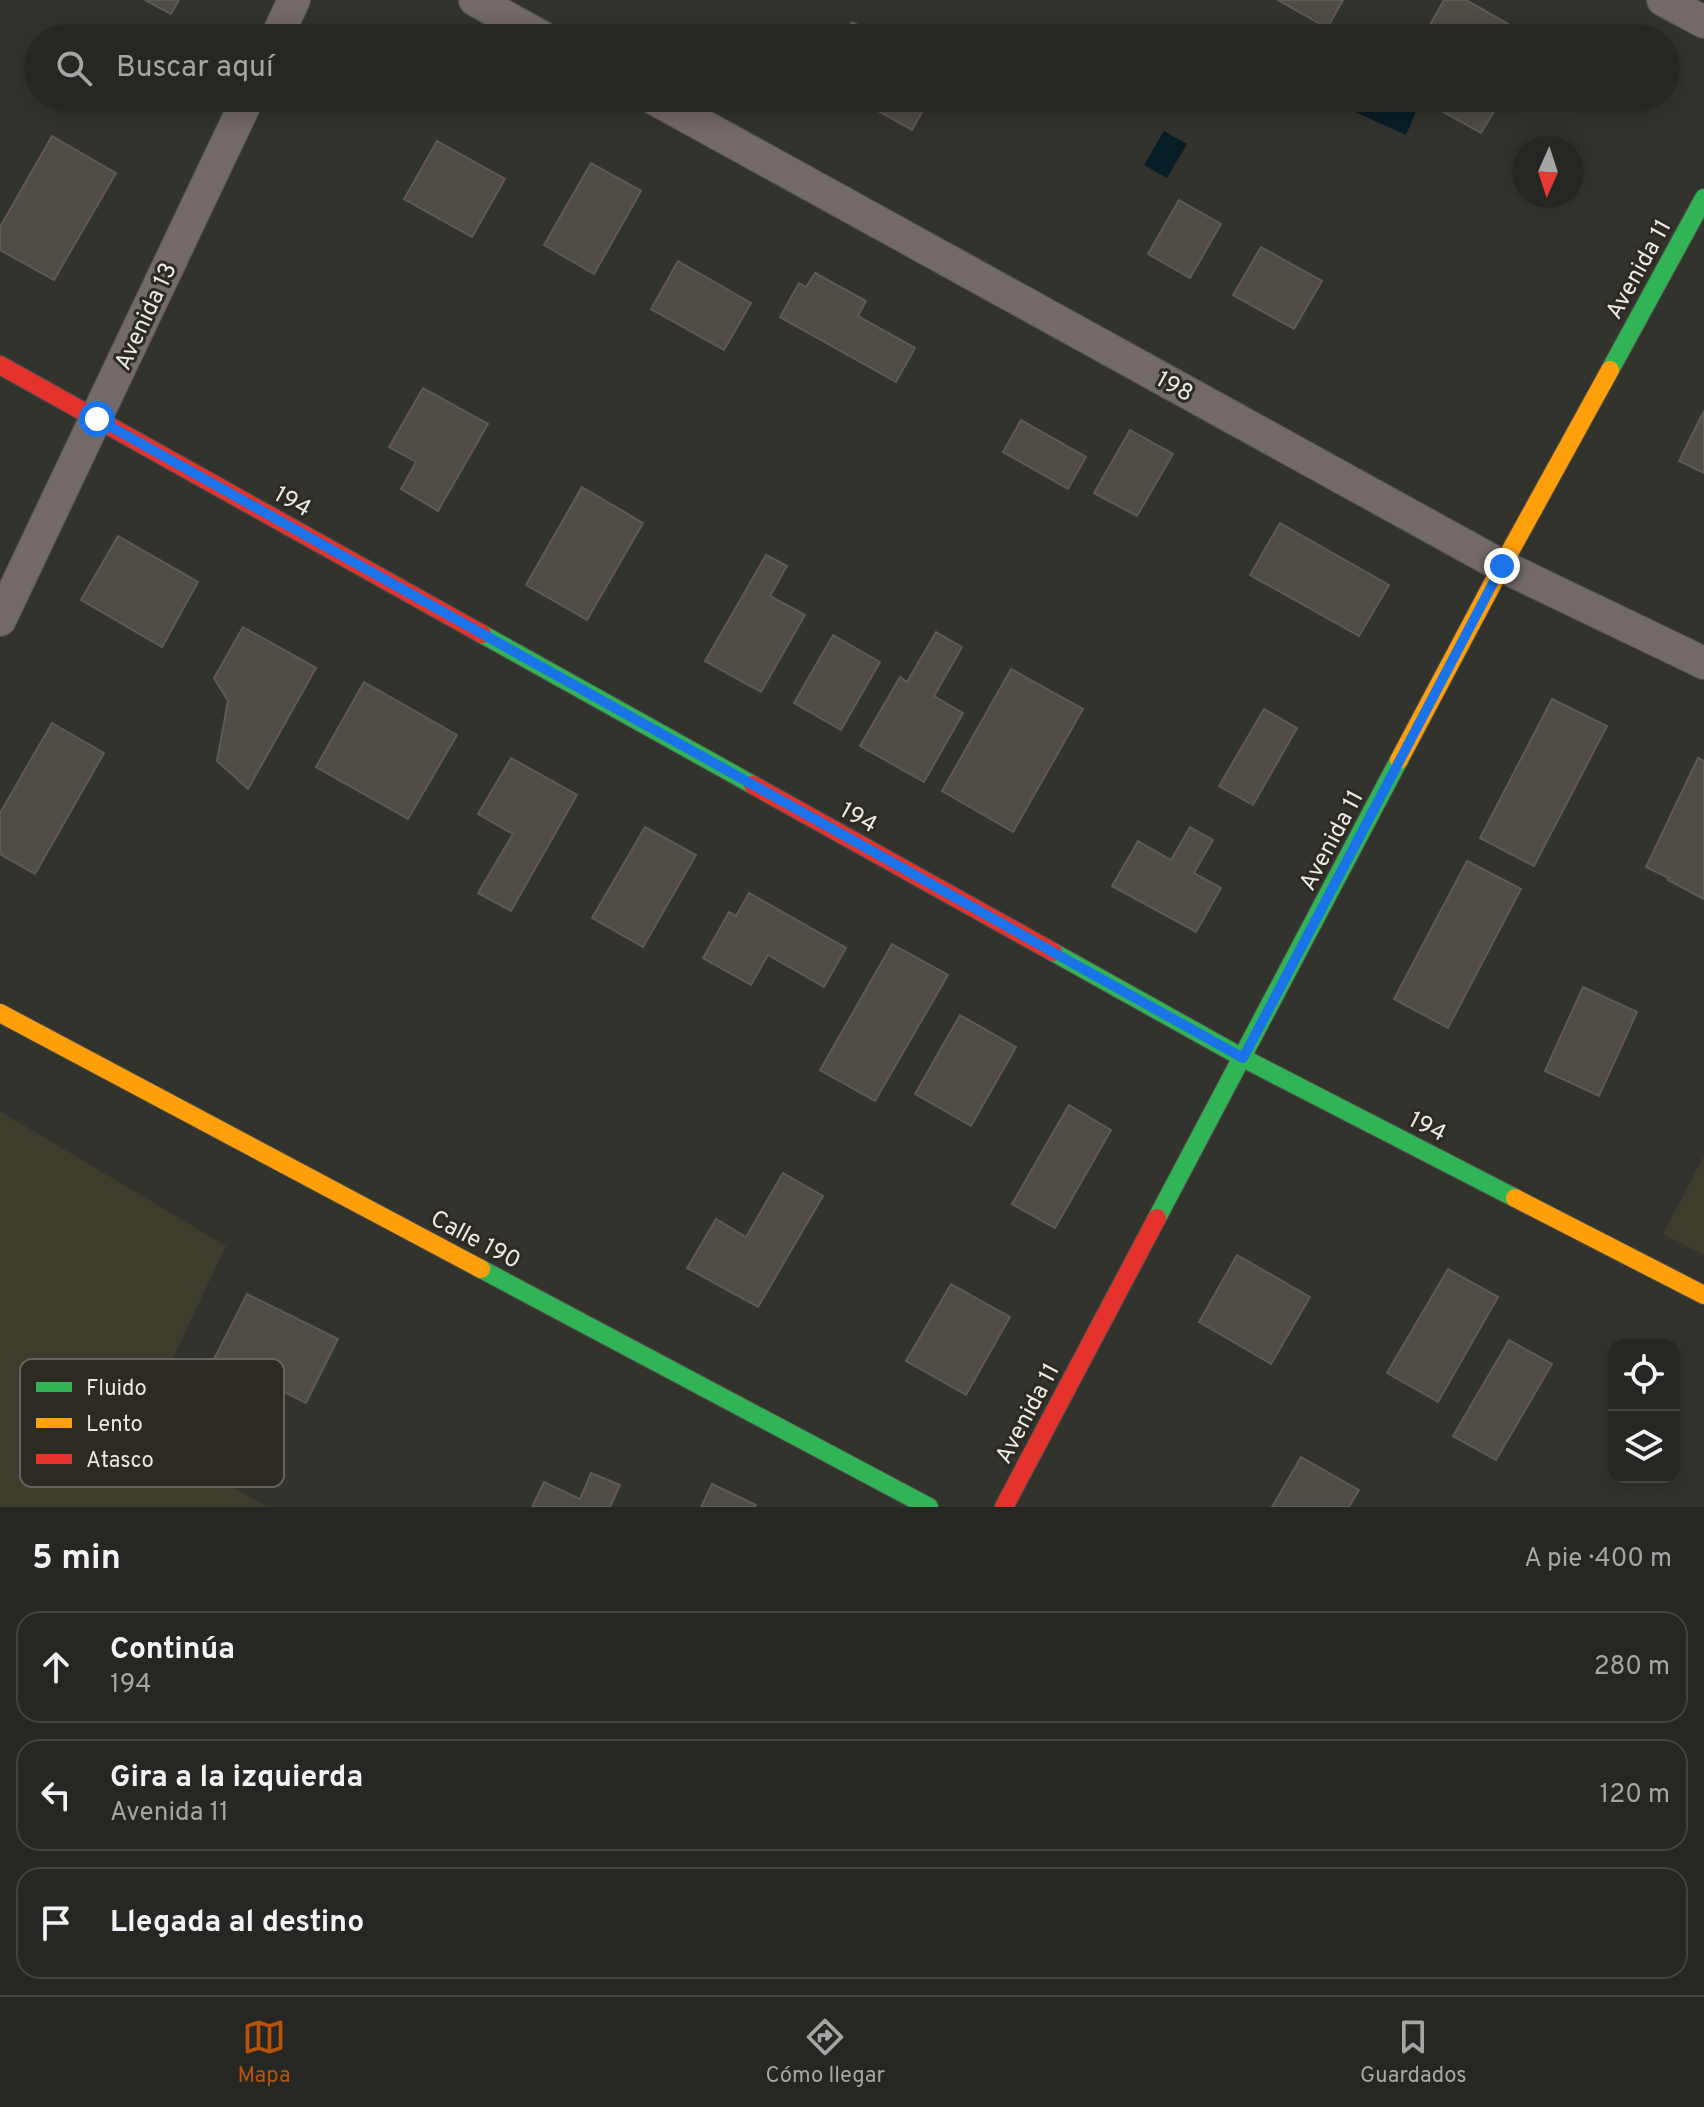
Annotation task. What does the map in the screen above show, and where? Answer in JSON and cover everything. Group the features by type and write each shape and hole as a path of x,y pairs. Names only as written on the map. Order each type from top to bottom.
{"street":[{"path":"283,24 294,0"},
{"path":"475,0 519,24"},
{"path":"1663,0 1704,22"},
{"name":"Avenida 13","path":"0,620 241,112"},
{"name":"198","path":"678,112 1502,566 1704,663"},
{"name":"Avenida 11","path":"1004,1507 1502,566 1704,198"},
{"name":"194","path":"0,365 1243,1058 1704,1295"},
{"name":"Calle 190","path":"0,1013 929,1507"}],"shaded area":[{"path":"0,1111 226,1246 173,1359 20,1359 20,1487 233,1487 267,1507 0,1507"},
{"path":"1704,1156 1704,1255 1663,1234"}],"water":[{"path":"1355,112 1416,112 1406,135"},
{"path":"1164,131 1187,144 1167,178 1144,165"}],"building":[{"path":"145,0 179,0 171,14"},
{"path":"1278,0 1343,0 1329,24 1320,24"},
{"path":"1444,0 1466,0 1508,24 1430,24"},
{"path":"880,112 922,112 912,130"},
{"path":"1444,112 1494,112 1481,133"},
{"path":"52,136 116,173 54,280 0,250 0,227"},
{"path":"437,141 505,179 472,237 404,199"},
{"path":"591,163 641,191 594,274 544,245"},
{"path":"1179,200 1221,224 1190,278 1148,254"},
{"path":"1261,247 1322,281 1294,329 1233,295"},
{"path":"678,261 751,303 724,350 651,309"},
{"path":"815,273 866,301 858,316 915,348 896,382 780,317 799,283 806,287"},
{"path":"423,388 488,424 438,511 401,489 416,462 389,447"},
{"path":"1704,411 1704,473 1679,461"},
{"path":"1021,420 1086,457 1068,489 1003,452"},
{"path":"1130,430 1173,454 1137,516 1094,493"},
{"path":"582,487 643,523 587,620 526,585"},
{"path":"1280,523 1389,585 1359,636 1250,575"},
{"path":"118,536 198,582 162,647 81,600"},
{"path":"766,555 787,566 770,596 805,615 761,692 705,661"},
{"path":"243,627 316,668 248,789 217,761 228,701 214,678"},
{"path":"936,632 962,647 934,696 963,713 924,782 860,746 900,677 907,682"},
{"path":"833,635 880,662 841,730 794,703"},
{"path":"1011,669 1083,709 1013,832 942,791"},
{"path":"364,682 457,735 408,819 316,767"},
{"path":"1552,699 1607,726 1534,866 1480,838"},
{"path":"1264,709 1297,728 1253,805 1219,786"},
{"path":"52,723 104,753 35,874 0,854 0,813"},
{"path":"511,758 577,795 511,911 478,893 513,834 478,814"},
{"path":"1698,758 1704,761 1704,899 1646,867"},
{"path":"645,827 696,855 643,947 592,918"},
{"path":"1190,827 1213,840 1194,873 1221,888 1196,932 1112,886 1138,841 1171,860"},
{"path":"1467,861 1521,889 1448,1028 1394,999"},
{"path":"749,893 846,948 824,987 768,955 751,985 703,958 729,912 736,916"},
{"path":"892,944 948,975 875,1101 820,1070"},
{"path":"1583,987 1637,1012 1599,1096 1545,1071"},
{"path":"960,1015 1016,1047 971,1126 915,1094"},
{"path":"1069,1105 1111,1130 1055,1228 1012,1204"},
{"path":"783,1173 823,1196 758,1307 687,1268 716,1219 746,1237"},
{"path":"1237,1255 1310,1297 1271,1364 1199,1322"},
{"path":"1448,1269 1498,1297 1438,1402 1387,1373"},
{"path":"951,1284 1010,1317 966,1395 906,1361"},
{"path":"247,1294 338,1339 306,1403 284,1392 284,1359 215,1357"},
{"path":"1509,1340 1552,1364 1496,1460 1453,1436"},
{"path":"1301,1457 1359,1490 1349,1507 1272,1507"},
{"path":"591,1473 620,1485 610,1507 532,1507 544,1482 580,1499"},
{"path":"712,1484 756,1505 755,1507 701,1507"}],"traffic: fast":[{"path":"1610,370 1704,198"},
{"path":"482,634 753,785"},
{"path":"1157,1218 1399,760"},
{"path":"1053,952 1243,1058 1515,1198"},
{"path":"481,1269 929,1507"}],"traffic: slow":[{"path":"1399,760 1610,370"},
{"path":"0,1013 481,1269"},
{"path":"1515,1198 1704,1295"}],"traffic: jam":[{"path":"0,365 482,634"},
{"path":"753,785 1053,952"},
{"path":"1004,1507 1157,1218"}],"route":[{"path":"97,419 1243,1058 1502,566"}]}
